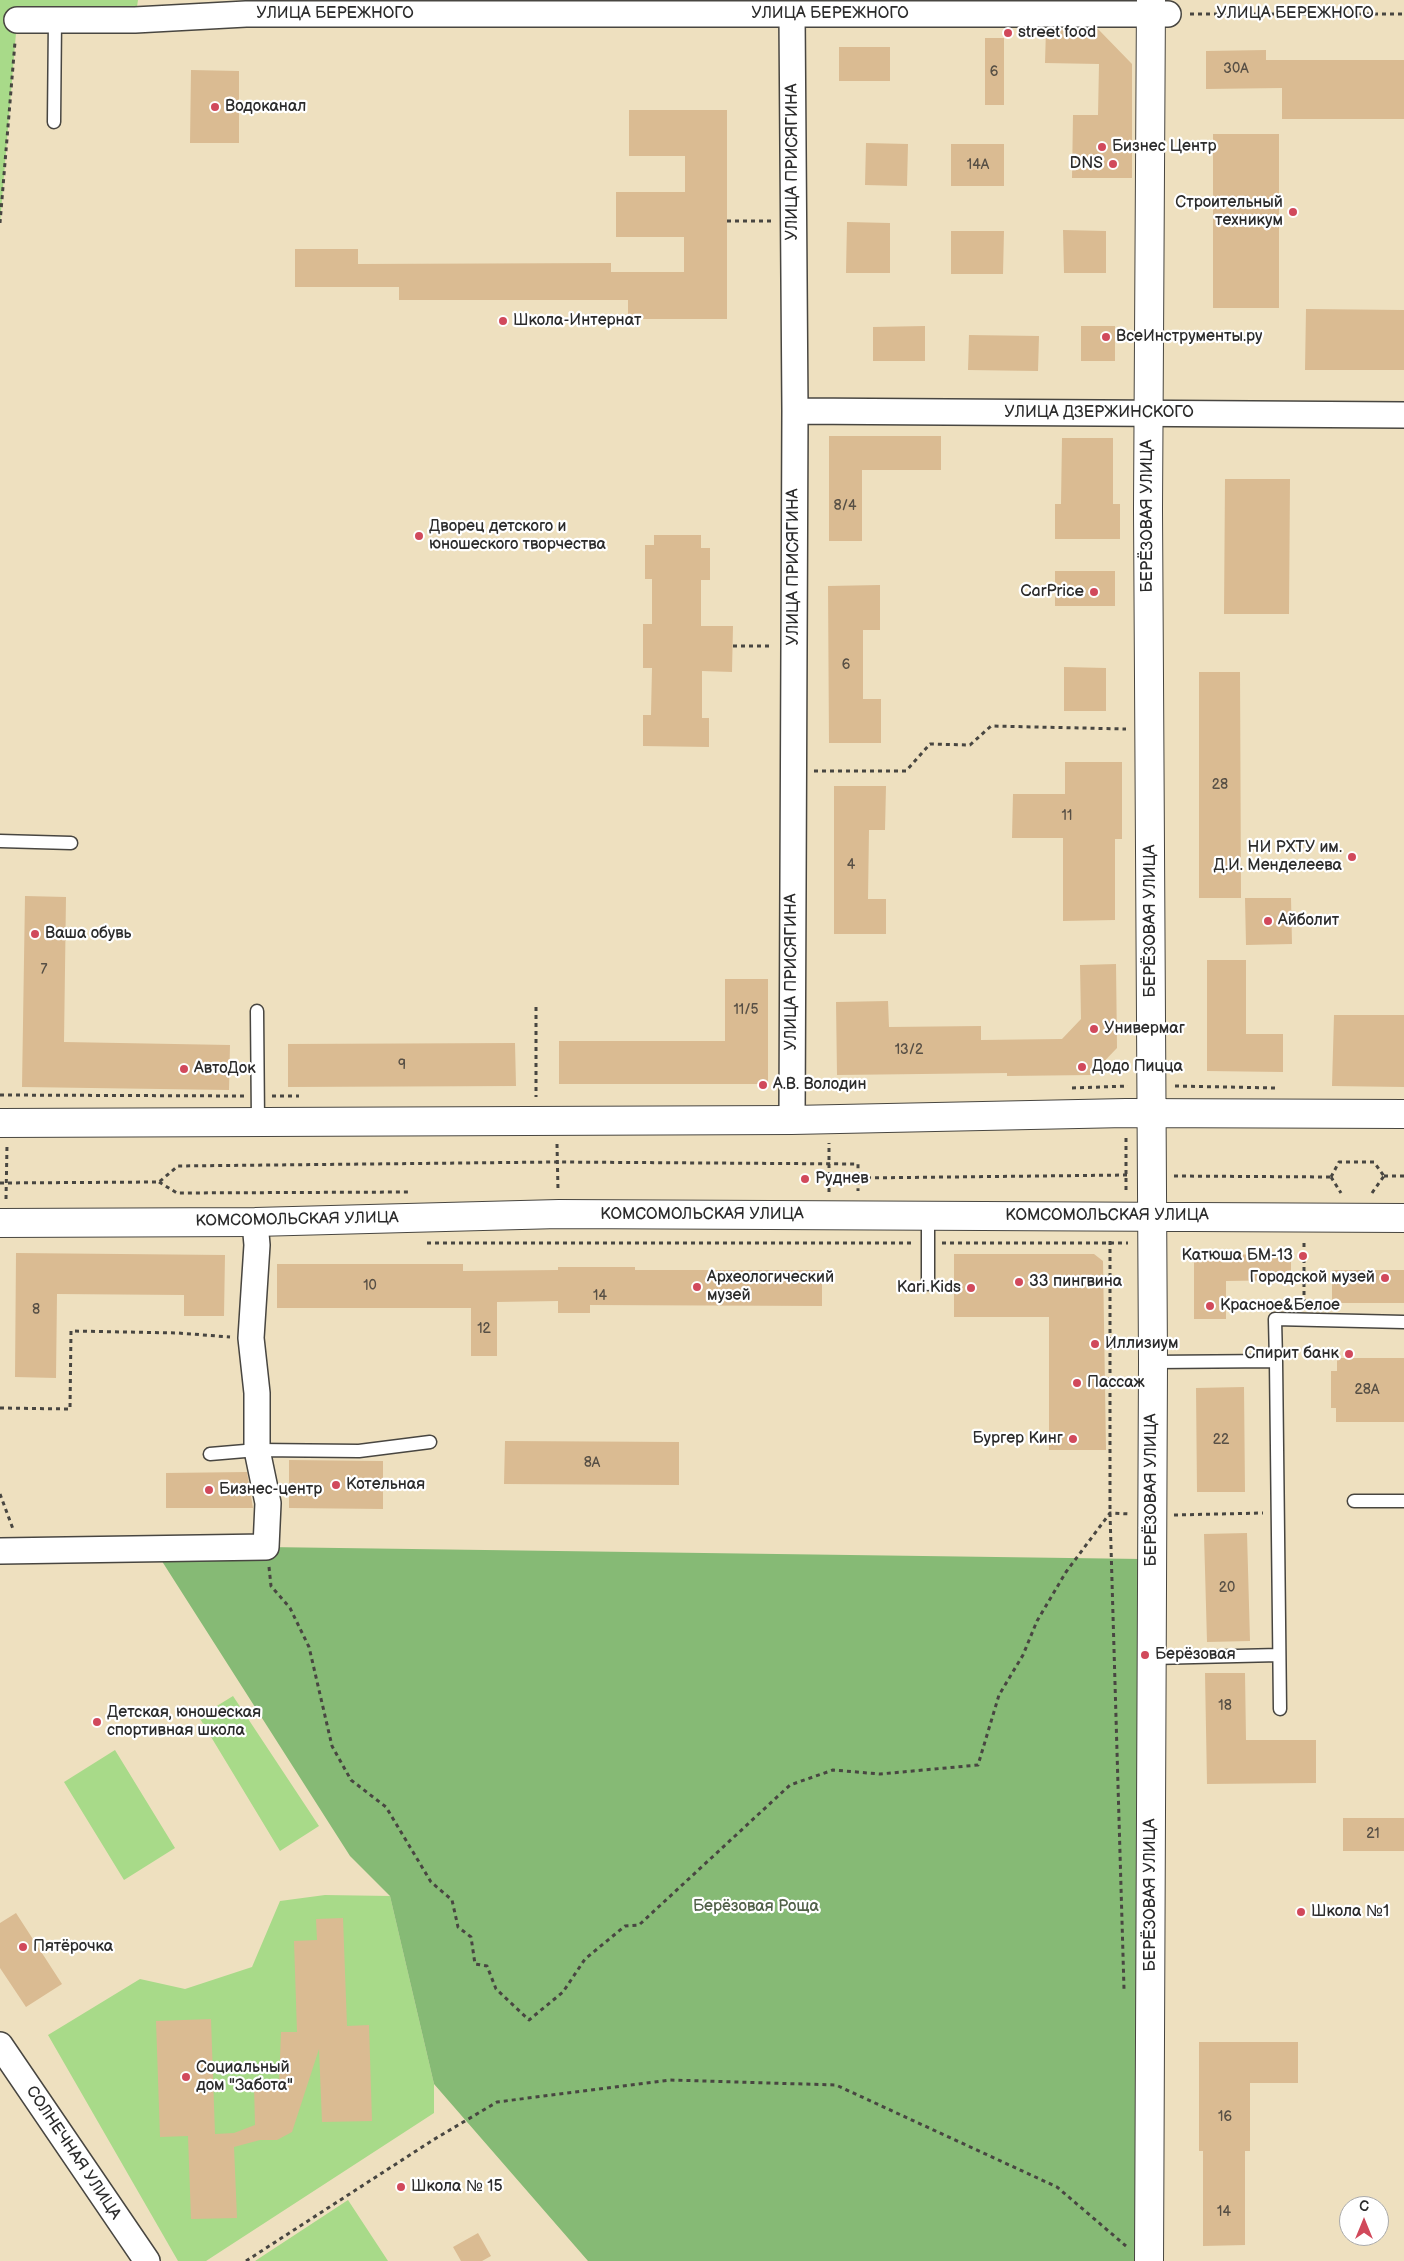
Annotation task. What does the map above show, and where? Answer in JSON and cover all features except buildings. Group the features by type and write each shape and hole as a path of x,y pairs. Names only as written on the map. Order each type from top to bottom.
{"main road":[{"name":"БЕРЁЗОВАЯ УЛИЦА","path":"1141,2256 1152,1658 1152,1176 1139,1113 1152,1086 1148,412 1156,9"},
{"path":"3,1131 258,1109 551,1109 792,1120 1139,1113 1404,1114"},
{"name":"КОМСОМОЛЬСКАЯ УЛИЦА","path":"3,1214 255,1222 558,1214 1404,1218"}],"street":[{"name":"УЛИЦА БЕРЕЖНОГО","path":"17,20 135,20 246,7 515,7 792,15 1156,9"},
{"name":"УЛИЦА ПРИСЯГИНА","path":"792,15 795,411 792,1120"},
{"name":"УЛИЦА ДЗЕРЖИНСКОГО","path":"795,411 1404,415"},
{"path":"11,1552 266,1547 268,1503 257,1450 257,1393 251,1338 257,1245 255,1222"},
{"name":"СОЛНЕЧНАЯ УЛИЦА","path":"0,2045 147,2261"}],"lane":[{"path":"54,122 55,19"},
{"path":"0,841 71,842"},
{"path":"257,1011 258,1109"},
{"path":"928,1215 928,1284"},
{"path":"1280,1709 1275,1319 1404,1322"},
{"path":"1152,1362 1276,1361"},
{"path":"210,1454 257,1450 359,1451 430,1442"},
{"path":"1354,1501 1404,1501"},
{"path":"1152,1658 1279,1655"}],"path":[{"name":"УЛИЦА БЕРЕЖНОГО","path":"1156,9 1404,14"},
{"path":"0,223 17,20"},
{"path":"726,221 794,221"},
{"path":"732,646 794,646"},
{"path":"793,771 906,771 930,744 970,745 991,726 1130,729"},
{"path":"536,1008 536,1097"},
{"path":"1062,1088 1130,1086 1139,1113 1126,1174 1126,1216 1109,1243 1110,1513 1124,1992"},
{"path":"1152,1086 1279,1088"},
{"path":"0,1095 258,1109 308,1096"},
{"path":"526,1097 536,1097 551,1109 557,1162 558,1214"},
{"path":"829,1119 829,1215"},
{"path":"3,1131 6,1183 3,1214"},
{"path":"0,1183 159,1182 178,1166 557,1162 858,1164 859,1191"},
{"path":"1331,1176 1339,1162 1374,1162 1384,1176"},
{"path":"859,1178 1126,1174 1152,1176 1331,1176"},
{"path":"1331,1176 1339,1193 1348,1193"},
{"path":"1384,1176 1404,1176"},
{"path":"1365,1193 1374,1193 1384,1176"},
{"path":"1304,1243 1304,1301"},
{"path":"0,1408 70,1409 71,1331 178,1333 251,1338"},
{"path":"0,1494 11,1552"},
{"path":"1110,1513 1152,1515 1277,1513"},
{"path":"266,1547 271,1586 290,1608 309,1647 332,1746 336,1755 350,1780 386,1807 431,1882 452,1900 458,1927 471,1937 475,1964 487,1966 496,1989 529,2020 562,1992 585,1959 624,1926 639,1925 790,1785 833,1770 880,1774 978,1765 999,1695 1023,1655 1037,1621 1066,1572 1110,1513"},
{"path":"246,2261 433,2140 497,2102 670,2080 836,2085 1057,2187 1141,2256"}],"green space":[{"path":"0,0 138,0 135,20 17,21 0,223"},
{"name":"Берёзовая Роща","path":"266,1547 1142,1559 1145,2261 588,2261 434,2084 390,1896 350,1856 158,1555"},
{"path":"233,1696 319,1826 280,1851 199,1717"},
{"path":"115,1750 175,1848 124,1880 64,1782"},
{"path":"325,1895 390,1896 434,2084 434,2113 206,2261 178,2261 48,2035 140,1979 185,1989 252,1967 280,1901"},
{"path":"348,2200 388,2261 255,2261"}],"place":[{"name":"street food","path":"1008,33"},
{"name":"Водоканал","path":"215,107"},
{"name":"Бизнес Центр","path":"1102,147"},
{"name":"DNS","path":"1113,164"},
{"name":"Строительный техникум","path":"1293,212"},
{"name":"Школа-Интернат","path":"503,321"},
{"name":"ВсеИнструменты.ру","path":"1106,337"},
{"name":"Дворец детского и юношеского творчества","path":"419,536"},
{"name":"CarPrice","path":"1094,592"},
{"name":"НИ РХТУ им. Д.И. Менделеева","path":"1352,857"},
{"name":"Айболит","path":"1268,921"},
{"name":"Ваша обувь","path":"35,934"},
{"name":"Универмаг","path":"1094,1029"},
{"name":"Додо Пицца","path":"1082,1067"},
{"name":"АвтоДок","path":"184,1069"},
{"name":"А.В. Володин","path":"763,1085"},
{"name":"Руднев","path":"805,1179"},
{"name":"Катюша БМ-13","path":"1303,1256"},
{"name":"Городской музей","path":"1385,1278"},
{"name":"33 пингвина","path":"1019,1282"},
{"name":"Археологический музей","path":"697,1287"},
{"name":"Kari Kids","path":"971,1288"},
{"name":"Красное&Белое","path":"1210,1306"},
{"name":"Иллизиум","path":"1095,1344"},
{"name":"Спирит банк","path":"1349,1354"},
{"name":"Пассаж","path":"1077,1383"},
{"name":"Бургер Кинг","path":"1073,1439"},
{"name":"Котельная","path":"336,1485"},
{"name":"Бизнес-центр","path":"209,1490"},
{"name":"Берёзовая","path":"1145,1655"},
{"name":"Детская, юношеская спортивная школа","path":"97,1722"},
{"name":"Школа №1","path":"1301,1912"},
{"name":"Пятёрочка","path":"23,1947"},
{"name":"Социальный дом \"Забота\"","path":"186,2077"},
{"name":"Школа № 15","path":"401,2187"}]}
